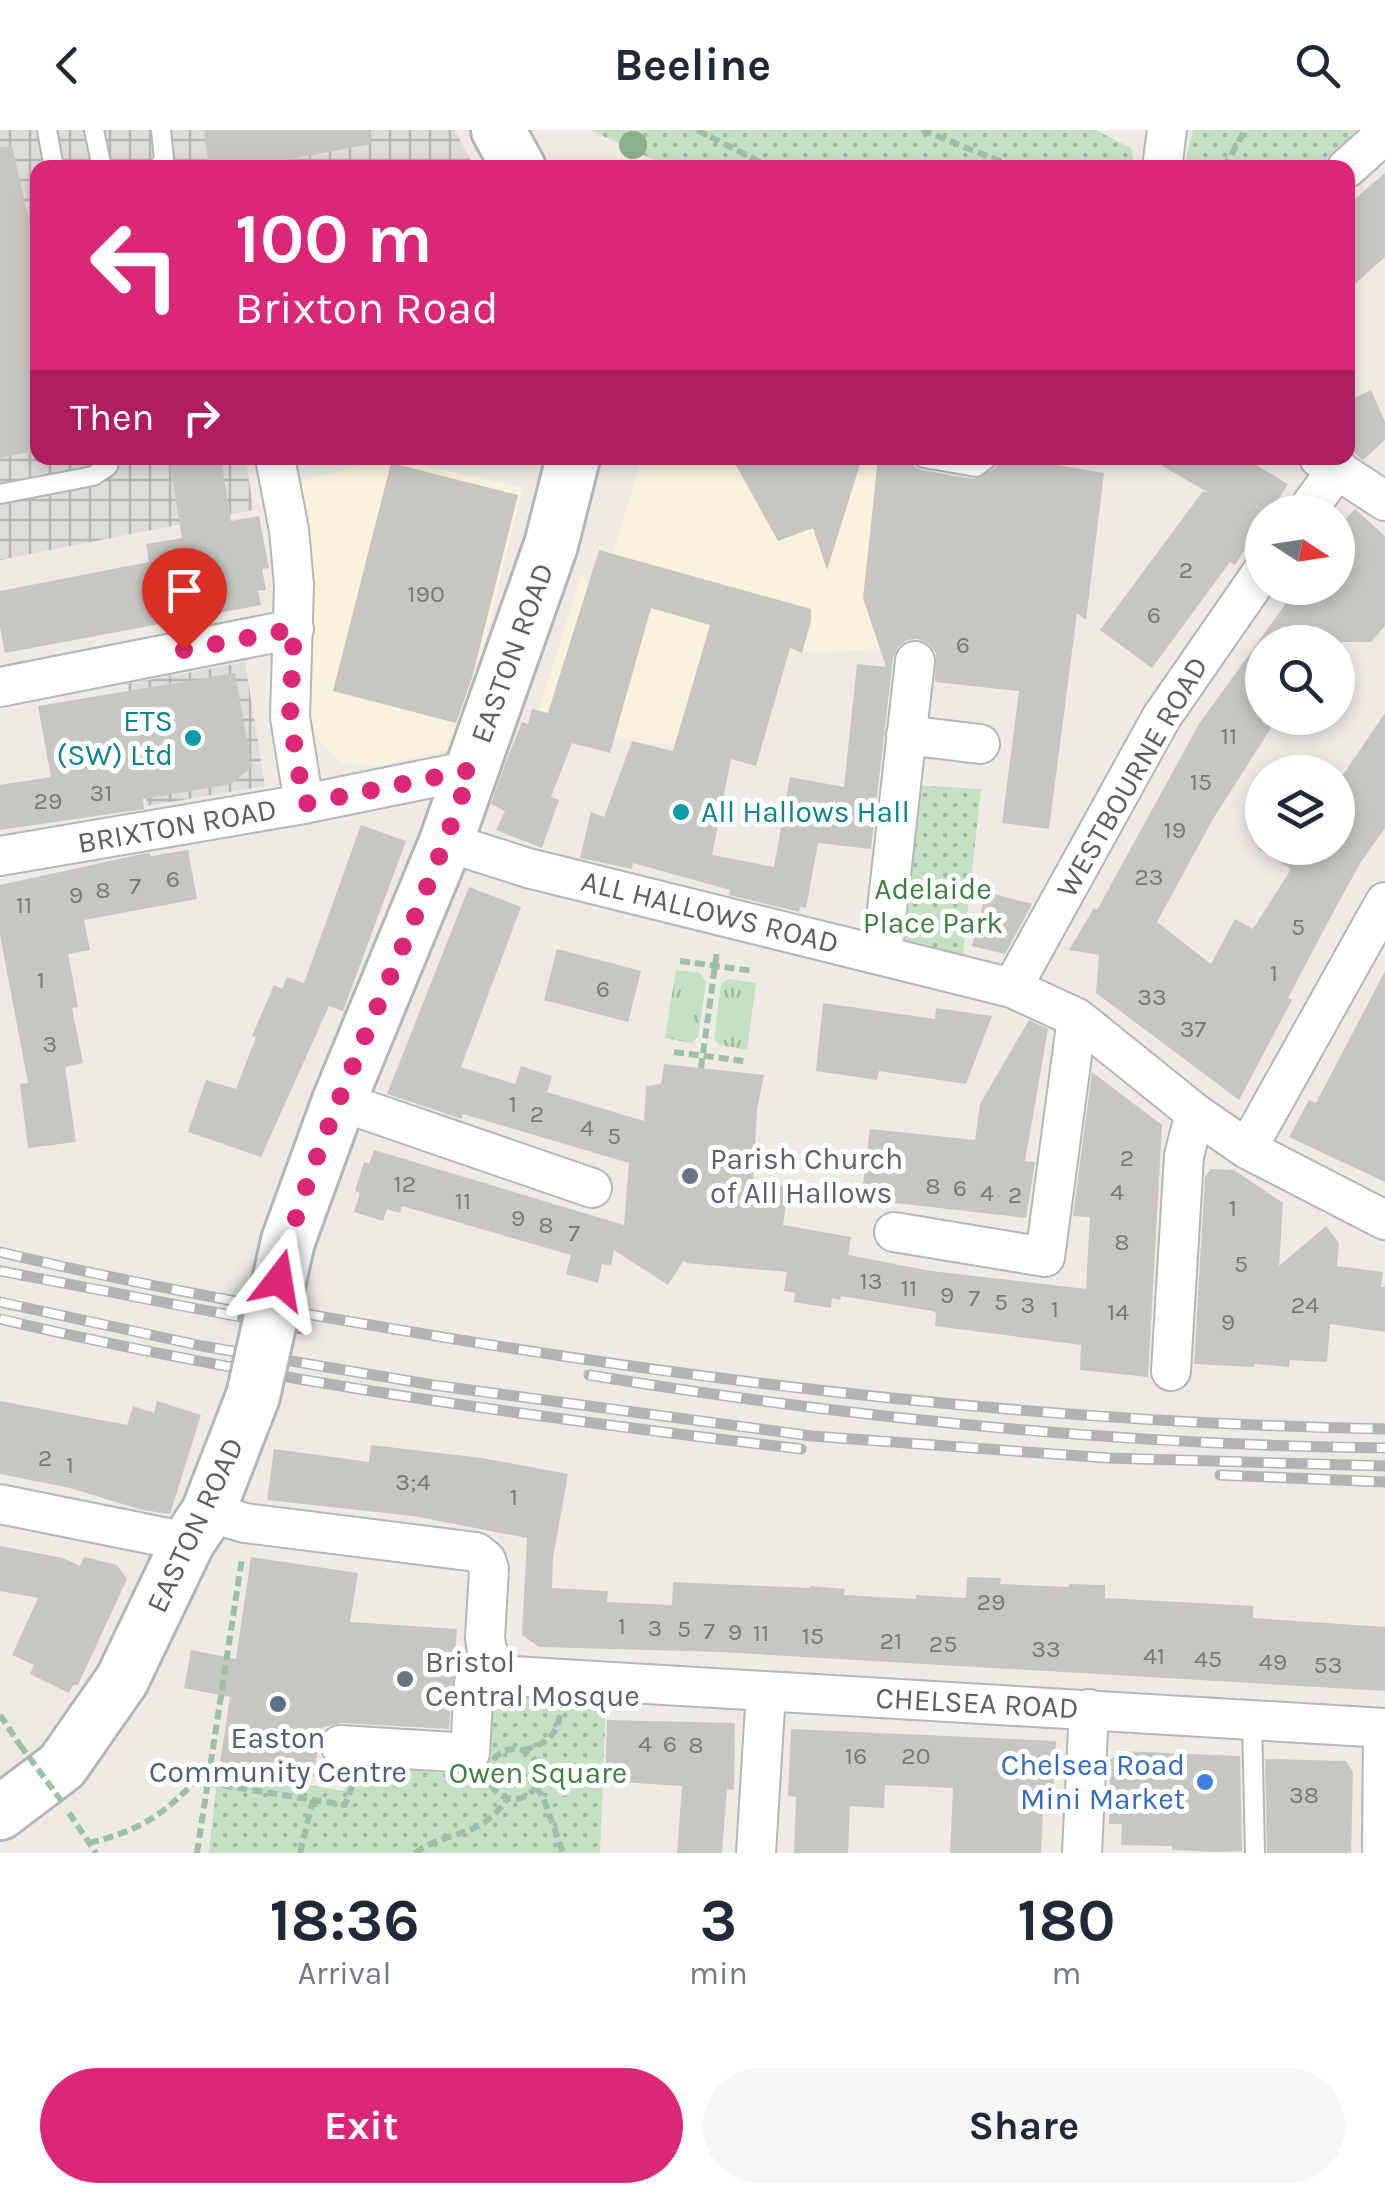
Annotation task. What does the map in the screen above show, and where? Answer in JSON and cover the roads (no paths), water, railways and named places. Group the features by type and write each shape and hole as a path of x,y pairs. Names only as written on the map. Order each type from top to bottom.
{"main road":[{"path":"498,130 515,160"},
{"name":"EASTON ROAD","path":"0,1813 62,1766 122,1680 214,1526 252,1396 288,1241 339,1101 446,842 550,544 571,465"}],"street":[{"path":"1163,160 1167,130"},
{"path":"1355,161 1385,134"},
{"path":"266,465 289,530 301,636 290,717 304,804"},
{"path":"1330,495 1358,475"},
{"name":"WESTBOURNE ROAD","path":"1012,988 1160,718 1245,596"},
{"path":"0,687 301,636"},
{"path":"882,954 915,661"},
{"path":"906,735 980,744"},
{"name":"BRIXTON ROAD","path":"0,856 304,804 471,770"},
{"name":"ALL HALLOWS ROAD","path":"446,842 528,868 1012,988 1078,1018 1195,1113 1247,1149 1385,1220"},
{"path":"1247,1149 1385,902"},
{"path":"894,1232 1046,1257 1078,1018"},
{"path":"339,1101 592,1188"},
{"path":"1172,1371 1184,1156 1195,1113"},
{"path":"0,1504 466,1550 486,1560 489,1569 485,1638 489,1656 474,1682 477,1773 348,1759"},
{"name":"CHELSEA ROAD","path":"489,1656 499,1671 514,1676 568,1681 1384,1728"},
{"path":"756,1853 766,1691"},
{"path":"1082,1853 1088,1710"},
{"path":"1382,1853 1384,1728"}],"lane":[{"path":"47,130 53,160"},
{"path":"94,130 100,160"},
{"path":"161,130 163,160"},
{"path":"0,494 93,476 108,465"},
{"path":"1252,1719 1255,1853"}],"railway":[{"path":"0,1252 268,1307 668,1371 1026,1411 1385,1429"},
{"path":"0,1271 303,1329"},
{"path":"0,1302 202,1346 433,1385 812,1436 1108,1458 1385,1466"},
{"path":"0,1319 299,1379 599,1424 801,1449"},
{"path":"589,1375 786,1404 986,1426 1185,1441 1385,1448"},
{"path":"1220,1475 1385,1482"}],"place":[{"name":"ETS (SW) Ltd","path":"193,738"},
{"name":"All Hallows Hall","path":"681,812"},
{"name":"Parish Church of All Hallows","path":"690,1176"},
{"name":"Bristol Central Mosque","path":"405,1679"},
{"name":"Easton Community Centre","path":"278,1704"},
{"name":"Chelsea Road Mini Market","path":"1205,1782"}],"park label":[{"name":"Adelaide Place Park","path":"933,906"},
{"name":"Owen Square","path":"538,1773"}]}
